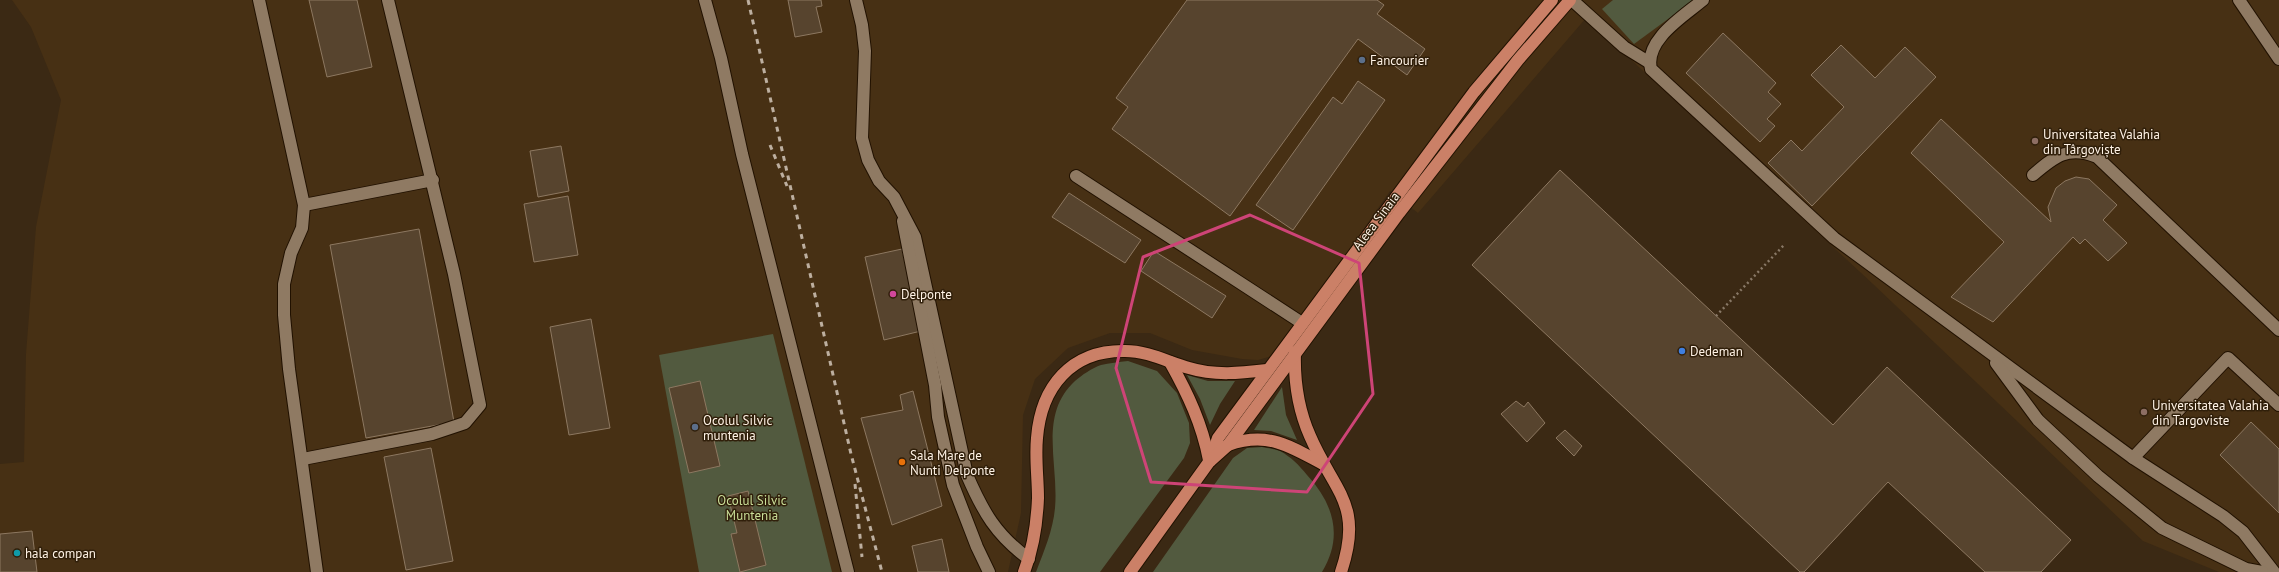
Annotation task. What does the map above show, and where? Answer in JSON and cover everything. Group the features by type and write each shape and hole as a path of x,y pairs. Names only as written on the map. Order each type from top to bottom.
{"main road":[{"name":"Aleea Sinaia","path":"1130,572 1195,483 1209,462 1218,438 1267,370 1474,92 1552,0"},
{"name":"Aleea Sinaia","path":"1209,462 1228,445 1295,352 1482,105 1518,60 1571,0"},
{"path":"1024,572 1029,559 1038,499 1037,438 1047,395 1057,380 1073,365 1093,355 1109,351 1139,352 1208,373 1267,370"},
{"path":"1295,352 1294,374 1301,415 1323,464 1342,493 1351,528 1348,551 1340,572"},
{"path":"1170,362 1188,394 1198,418 1209,462"},
{"path":"1228,445 1254,438 1267,440 1288,446 1323,464"}],"street":[{"path":"259,0 304,205 302,228 291,253 284,284 284,315 289,369 303,459 317,572"},
{"path":"303,459 432,434 465,423 480,405 454,274 433,180 388,0"},
{"path":"705,0 721,58 744,162 848,572"},
{"path":"856,0 862,25 865,52 862,138 868,160 901,210 915,237 967,475 979,502 994,527 1009,545 1029,559"},
{"path":"1571,0 1624,47 1650,63"},
{"path":"1703,0 1660,38 1650,56 1651,69 1834,238 2134,458 2228,520 2243,532 2274,572"},
{"path":"2239,0 2279,59"},
{"path":"2033,175 2058,155 2085,152 2097,157 2279,330"},
{"path":"1076,176 1302,323"},
{"path":"304,205 433,180"},
{"path":"901,210 935,385 938,417 953,485 976,547 989,572"},
{"path":"1988,352 2038,420 2098,476 2162,528 2246,569 2262,572"},
{"path":"2134,458 2228,358 2279,406"}],"path":[{"path":"1716,316 1785,244"}],"highlighted area":[{"path":"1250,215 1359,263 1373,394 1307,492 1151,482 1116,368 1143,257"}],"shaded area":[{"path":"12,0 2279,0 2279,572 2219,572 2143,541 1873,284 1586,18 1418,213 1390,191 1276,355 1258,360 1242,359 1192,350 1150,333 1110,333 1068,348 1035,379 1023,415 1021,513 1008,572 0,572 0,464 24,462 26,354 36,227 61,100 31,27"}],"green space":[{"path":"1613,0 1694,0 1634,44 1602,9"},
{"name":"Ocolul Silvic Muntenia","path":"773,334 832,572 699,572 659,355"},
{"path":"1128,361 1157,371 1177,393 1189,423 1190,443 1184,458 1100,572 1036,572 1045,548 1054,516 1055,491 1053,425 1057,409 1064,394 1075,381 1084,374 1101,365"},
{"path":"1187,375 1208,381 1235,381 1220,404 1210,425 1200,399"},
{"path":"1282,387 1286,415 1297,440 1271,431 1254,430"},
{"path":"1262,447 1280,451 1298,465 1316,486 1329,509 1334,533 1333,546 1329,559 1322,572 1153,572 1233,458 1247,448"}],"building":[{"path":"309,0 357,0 372,67 327,77"},
{"path":"788,0 821,0 822,6 816,7 822,32 795,37"},
{"path":"1187,0 1377,0 1384,5 1377,14 1425,49 1407,75 1358,39 1230,216 1112,129 1128,107 1116,98"},
{"path":"1723,33 1776,83 1768,92 1781,104 1767,119 1775,126 1760,142 1686,73"},
{"path":"1841,45 1875,78 1905,47 1936,77 1812,206 1768,163 1791,140 1802,151 1844,107 1811,75"},
{"path":"1358,81 1385,100 1293,230 1256,205 1333,97 1342,104"},
{"path":"1941,119 2051,222 2048,207 2056,188 2065,181 2076,177 2089,179 2117,205 2103,220 2127,243 2108,261 2085,239 2080,244 2073,237 1993,322 1951,297 2004,242 1911,153"},
{"path":"561,146 569,191 538,197 530,151"},
{"path":"1560,170 1833,425 1887,367 2071,540 2041,572 1985,572 1888,482 1804,572 1800,572 1472,265"},
{"path":"1069,193 1141,240 1125,263 1052,217"},
{"path":"568,196 578,255 534,262 524,204"},
{"path":"419,229 454,422 366,438 330,245"},
{"name":"Delponte","path":"902,249 921,331 884,340 865,257"},
{"path":"1154,251 1226,296 1212,318 1141,271"},
{"path":"591,319 610,428 569,435 550,327"},
{"name":"Ocolul Silvic muntenia","path":"700,381 720,466 689,473 669,388"},
{"name":"Sala Mare de Nunti Delponte","path":"913,391 942,506 892,525 861,418 903,410 900,395"},
{"path":"1516,401 1524,407 1528,402 1545,423 1527,442 1501,414"},
{"path":"2251,422 2279,449 2279,513 2220,455"},
{"path":"1565,430 1582,446 1574,456 1556,438"},
{"path":"431,448 453,561 406,570 384,457"},
{"path":"748,491 766,565 740,572 731,534 737,533 728,496"},
{"name":"hala compan","path":"32,531 37,572 0,572 0,534"},
{"path":"942,539 949,572 918,572 912,546"}],"railway":[{"path":"748,0 851,454 882,572"},
{"path":"770,145 787,186"},
{"path":"855,484 862,557"}],"place":[{"name":"Fancourier","path":"1362,60"},
{"name":"Universitatea Valahia din Târgoviște","path":"2035,141"},
{"name":"Delponte","path":"893,294"},
{"name":"Dedeman","path":"1682,351"},
{"name":"Universitatea Valahia din Targoviste","path":"2144,412"},
{"name":"Ocolul Silvic muntenia","path":"695,427"},
{"name":"Sala Mare de Nunti Delponte","path":"902,462"},
{"name":"hala compan","path":"17,553"}]}
